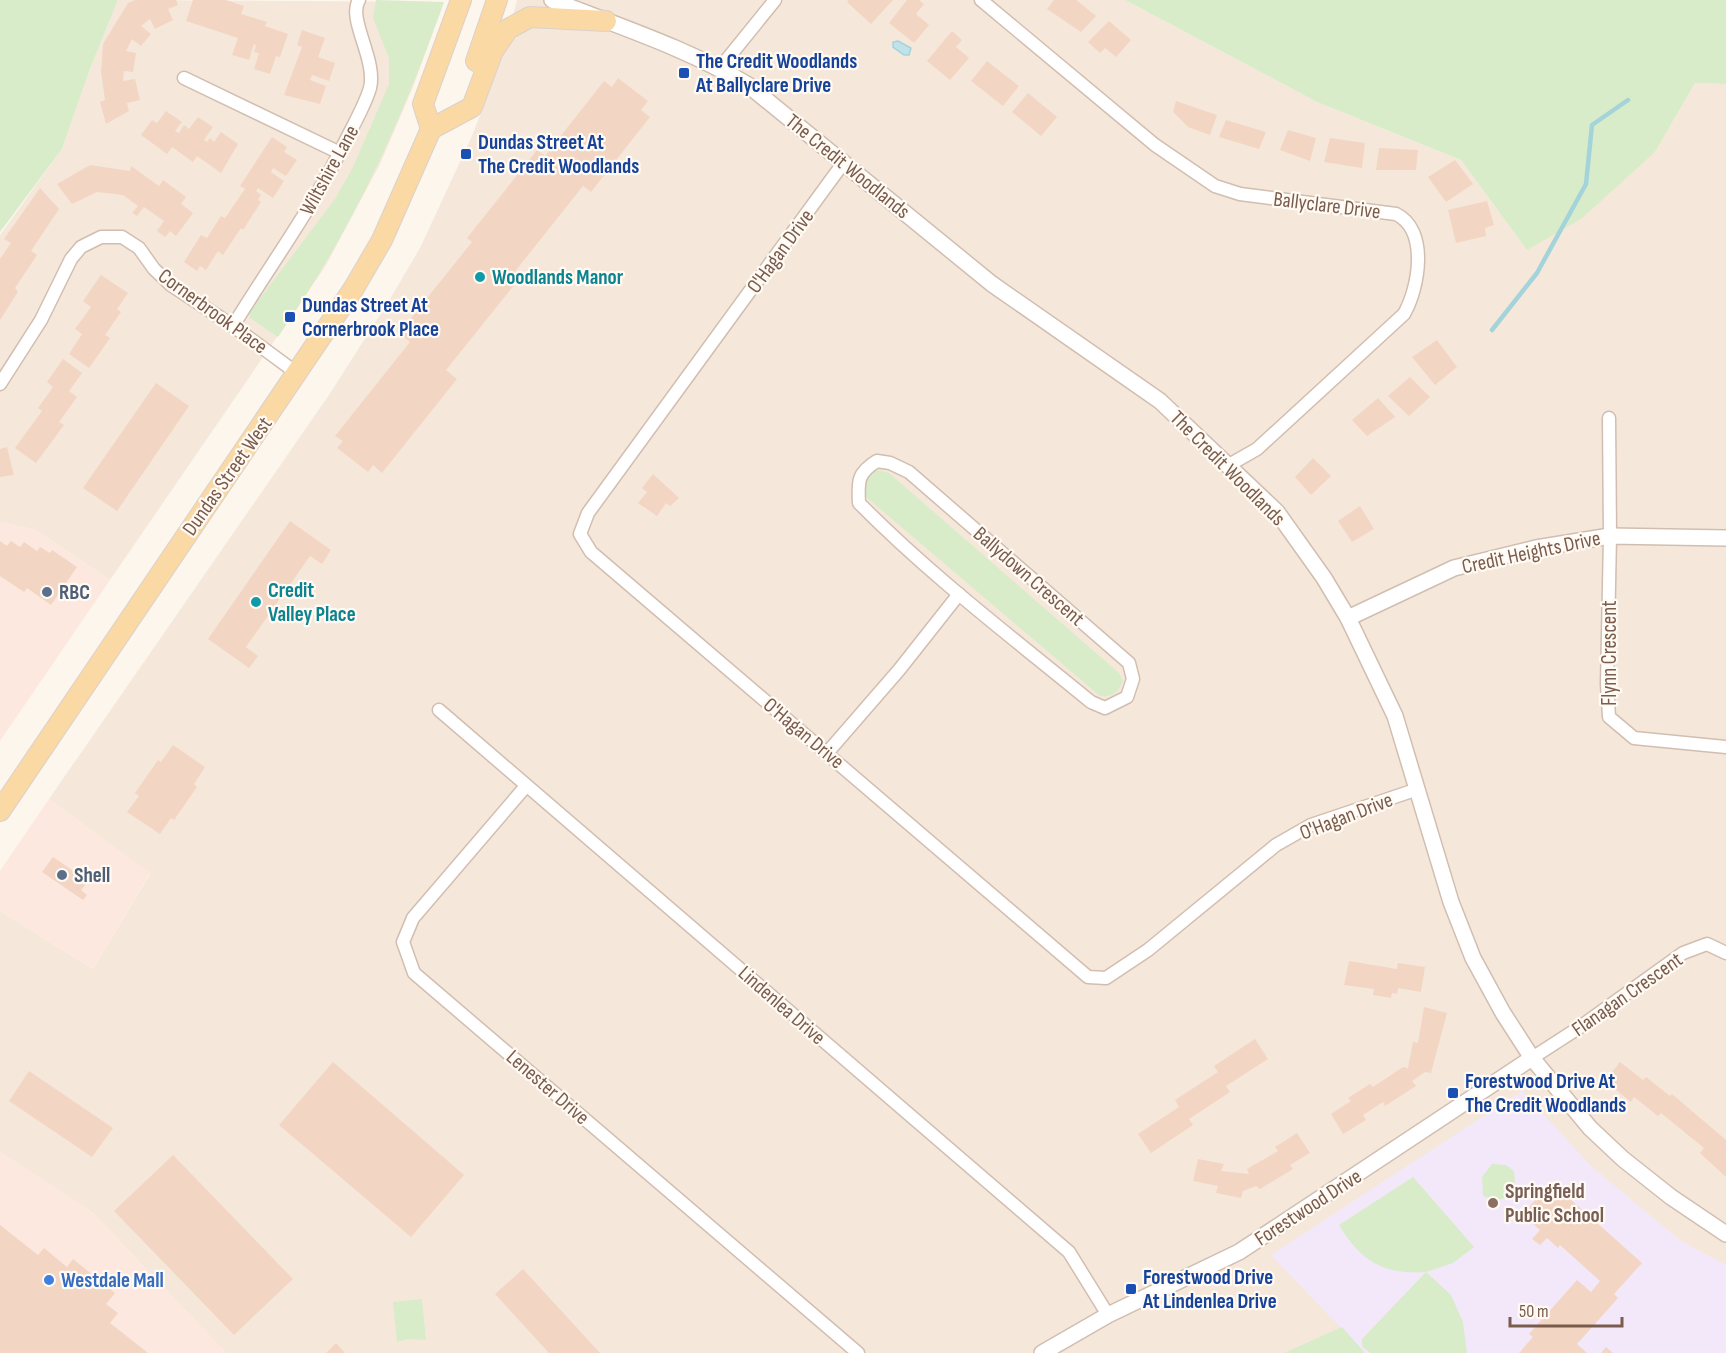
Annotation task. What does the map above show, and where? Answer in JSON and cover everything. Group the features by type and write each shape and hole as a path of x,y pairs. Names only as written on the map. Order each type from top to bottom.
{"main road":[{"path":"461,0 423,104 431,129 472,107 493,51 508,29 517,23 530,17 606,21"},
{"path":"455,117 497,0"},
{"name":"Dundas Street West","path":"0,811 297,374 382,240 431,129"}],"street":[{"name":"Wiltshire Lane","path":"233,326 309,207 340,153 367,97 373,75 357,20 356,5 359,0"},
{"name":"The Credit Woodlands","path":"552,0 659,41 720,68 748,85 992,284 1160,401 1277,512 1324,578 1348,618 1395,716 1415,790 1451,902 1473,958 1532,1058 1590,1128 1623,1159 1671,1197 1726,1234"},
{"path":"720,68 774,0"},
{"name":"Ballyclare Drive","path":"981,0 1155,144 1215,186 1240,194 1396,214 1405,219 1411,227 1417,249 1415,280 1409,305 1404,314 1257,449 1229,465"},
{"path":"184,78 340,153"},
{"name":"O'Hagan Drive","path":"844,162 588,513 580,534 591,552 1088,977 1106,978 1148,950 1276,845 1311,825 1415,790"},
{"name":"Cornerbrook Place","path":"0,384 41,320 71,259 81,247 95,238 122,237 139,248 171,285 233,326 297,374"},
{"name":"Flynn Crescent","path":"1609,418 1610,536 1607,684 1610,717 1634,738 1726,747"},
{"name":"Ballydown Crescent","path":"877,461 890,463 909,472 1129,663 1133,679 1129,695 1121,702 1105,708 1091,702 959,594 859,503 858,483 864,469 877,461"},
{"name":"Credit Heights Drive","path":"1348,618 1454,568 1536,548 1610,536 1726,538"},
{"path":"827,753 959,594"},
{"name":"Lindenlea Drive","path":"439,710 1069,1252 1108,1316"},
{"name":"Lenester Drive","path":"526,786 413,918 403,942 414,973 858,1353"},
{"name":"Flanagan Crescent","path":"1532,1058 1580,1027 1683,953 1707,944 1726,952"},
{"name":"Forestwood Drive","path":"1042,1353 1108,1316 1239,1252 1532,1058"}],"shaded area":[{"path":"118,0 444,2 413,87 380,164 325,267 110,580 36,530 0,522 0,235 62,149 90,69"},
{"path":"517,0 1125,0 1317,102 1461,160 1527,250 1655,152 1695,83 1726,84 1726,1353 226,1353 93,1213 0,1152 0,911 93,969 150,874 49,799 331,392 420,248 472,136 504,52"},
{"path":"0,522 36,530 110,580 0,741"},
{"path":"49,799 150,873 93,969 0,911 0,871"},
{"name":"Springfield Public School","path":"1522,1091 1591,1166 1681,1241 1726,1265 1726,1353 1365,1353 1271,1255"},
{"path":"0,1152 93,1213 226,1353 0,1353"}],"green space":[{"path":"0,0 118,0 90,69 62,149 0,232"},
{"path":"376,0 444,2 410,92 373,175 330,256 278,337 250,318 249,313 335,199 353,167 389,84 389,58 373,18"},
{"path":"1125,0 1726,0 1726,84 1695,83 1655,152 1581,219 1527,250 1461,160 1317,102"},
{"path":"877,470 889,473 1119,673 1123,681 1117,691 1109,696 1100,696 866,497 866,481"},
{"path":"1492,1164 1506,1165 1514,1171 1515,1183 1507,1198 1494,1200 1483,1196 1482,1177"},
{"path":"1413,1177 1474,1247 1453,1263 1426,1272 1397,1271 1375,1263 1356,1248 1339,1225"},
{"path":"1426,1272 1451,1295 1463,1322 1467,1353 1370,1353 1362,1346 1362,1339"},
{"path":"422,1299 426,1340 408,1339 397,1342 393,1302"},
{"path":"1342,1327 1365,1353 1284,1353"}],"water":[{"path":"898,41 911,48 909,55 904,55 893,47 893,42"}],"building":[{"path":"135,0 176,0 178,5 168,9 173,20 155,29 150,19 141,26 151,34 141,46 132,39 126,51 136,53 133,72 124,71 123,81 135,79 140,100 127,103 129,111 106,124 100,102 105,100 101,72 103,44 128,3"},
{"path":"193,0 226,0 244,6 241,14 267,22 265,26 288,34 280,57 276,56 270,74 254,69 259,53 254,52 256,45 254,44 249,60 232,55 238,38 186,21"},
{"path":"849,0 893,0 871,24 847,2"},
{"path":"907,0 919,0 924,4 916,14 929,25 914,43 889,23"},
{"path":"1054,0 1076,0 1096,16 1081,32 1047,9"},
{"path":"1109,21 1131,40 1116,57 1105,48 1100,53 1088,42"},
{"path":"302,30 325,38 318,57 335,63 329,81 312,75 310,80 326,86 320,104 284,95 302,47 297,45"},
{"path":"952,31 962,40 956,47 969,58 950,80 927,61"},
{"path":"987,61 1019,86 1003,106 971,81"},
{"name":"Woodlands Manor","path":"618,78 648,101 641,110 650,117 591,192 583,186 513,274 519,279 446,370 457,379 382,473 373,465 368,472 337,448 343,441 335,436 410,342 399,333 472,242 467,238 537,150 545,156 604,81 612,87"},
{"path":"1028,93 1057,117 1041,136 1012,112"},
{"path":"1176,101 1217,115 1210,135 1188,127 1173,112"},
{"path":"166,111 182,122 175,131 179,133 184,125 189,129 198,117 213,127 204,140 207,142 210,138 214,142 221,132 238,144 221,173 197,156 193,162 172,147 167,154 141,135 152,120 157,123"},
{"path":"1226,120 1266,132 1259,149 1219,137"},
{"path":"1288,130 1316,138 1310,161 1280,150"},
{"path":"272,137 287,147 284,152 297,160 286,176 273,168 271,172 284,181 273,198 258,188 256,191 261,195 258,200 261,202 243,230 241,228 223,255 218,251 206,270 200,266 197,271 184,262 201,235 207,238 221,216 225,218 245,189 240,186"},
{"path":"1330,138 1365,143 1362,168 1324,162"},
{"path":"1379,148 1418,150 1416,170 1376,170"},
{"path":"1455,160 1473,184 1446,202 1428,177"},
{"path":"90,165 130,171 131,166 159,186 163,180 186,197 181,204 193,213 176,236 170,231 165,237 157,231 164,221 144,207 137,216 132,213 138,206 123,195 97,192 72,204 57,184"},
{"path":"40,188 59,209 31,251 37,255 15,288 18,292 0,320 0,259 11,243 4,239"},
{"path":"1487,201 1494,225 1485,228 1486,236 1456,243 1448,210"},
{"path":"101,275 128,293 117,309 121,312 105,335 110,338 89,368 69,354 82,334 75,329 91,307 83,301"},
{"path":"1437,340 1457,367 1435,385 1412,357"},
{"path":"63,359 82,373 69,391 77,397 59,422 64,425 36,463 15,448 42,411 38,408 53,387 47,382"},
{"path":"1410,377 1430,397 1409,416 1388,396"},
{"path":"156,383 189,406 117,511 83,488"},
{"path":"1378,398 1395,417 1367,436 1352,420"},
{"path":"7,447 14,475 0,477 0,449"},
{"path":"1313,458 1331,476 1311,495 1295,477"},
{"path":"653,474 679,498 670,506 666,503 657,516 638,503 647,492 642,488"},
{"path":"1360,506 1374,529 1352,542 1338,521"},
{"name":"Credit Valley Place","path":"290,521 331,550 322,564 310,556 246,647 258,656 249,668 208,639"},
{"path":"0,541 7,546 11,541 20,547 24,542 37,551 40,547 50,553 52,550 77,567 51,605 27,588 24,592 0,576"},
{"path":"173,745 205,767 194,784 197,787 174,820 171,818 160,834 127,812 139,796 135,793 158,760 161,762"},
{"path":"53,857 88,881 81,890 87,895 83,900 42,872"},
{"path":"1349,961 1397,969 1398,963 1425,967 1421,992 1398,988 1397,994 1392,993 1391,998 1373,995 1374,989 1344,985"},
{"path":"1424,1007 1447,1013 1431,1073 1425,1072 1412,1081 1416,1086 1385,1106 1383,1102 1363,1115 1366,1120 1343,1134 1331,1114 1351,1101 1348,1098 1370,1084 1373,1087 1403,1067 1408,1068 1413,1042 1418,1043"},
{"path":"1255,1039 1268,1059 1226,1086 1230,1092 1189,1119 1193,1125 1151,1153 1138,1134 1179,1107 1175,1100 1218,1072 1214,1066"},
{"path":"333,1062 464,1175 411,1237 279,1125"},
{"path":"1620,1062 1643,1080 1646,1077 1670,1096 1672,1094 1726,1140 1726,1177 1700,1153 1704,1148 1661,1113 1658,1116 1634,1097 1631,1102 1605,1081"},
{"path":"29,1071 113,1128 92,1157 9,1101"},
{"path":"1297,1133 1310,1153 1290,1165 1293,1169 1260,1189 1256,1186 1243,1191 1241,1198 1216,1193 1218,1186 1193,1181 1198,1159 1224,1164 1221,1171 1249,1174 1247,1169 1278,1151 1275,1147"},
{"path":"173,1155 293,1279 234,1335 114,1211"},
{"path":"1551,1182 1642,1263 1614,1294 1618,1298 1577,1344 1587,1353 1519,1353 1533,1337 1529,1334 1577,1280 1591,1292 1600,1281 1560,1245 1558,1248 1547,1238 1540,1245 1532,1239 1540,1230 1522,1215"},
{"name":"Westdale Mall","path":"0,1225 38,1255 44,1248 67,1267 73,1259 115,1293 106,1304 118,1313 110,1323 148,1353 0,1353"},
{"path":"523,1269 600,1353 549,1353 495,1294"},
{"path":"336,1343 345,1353 326,1353"},
{"path":"1606,1347 1613,1353 1601,1353"}],"waterway":[{"path":"1492,330 1537,273 1586,184 1592,125 1628,100"}],"place":[{"name":"The Credit Woodlands At Ballyclare Drive","path":"684,73"},
{"name":"Dundas Street At The Credit Woodlands","path":"466,154"},
{"name":"Woodlands Manor","path":"480,277"},
{"name":"Dundas Street At Cornerbrook Place","path":"290,317"},
{"name":"RBC","path":"47,592"},
{"name":"Credit Valley Place","path":"256,602"},
{"name":"Shell","path":"62,875"},
{"name":"Forestwood Drive At The Credit Woodlands","path":"1453,1093"},
{"name":"Springfield Public School","path":"1493,1203"},
{"name":"Westdale Mall","path":"49,1280"},
{"name":"Forestwood Drive At Lindenlea Drive","path":"1131,1289"}]}
